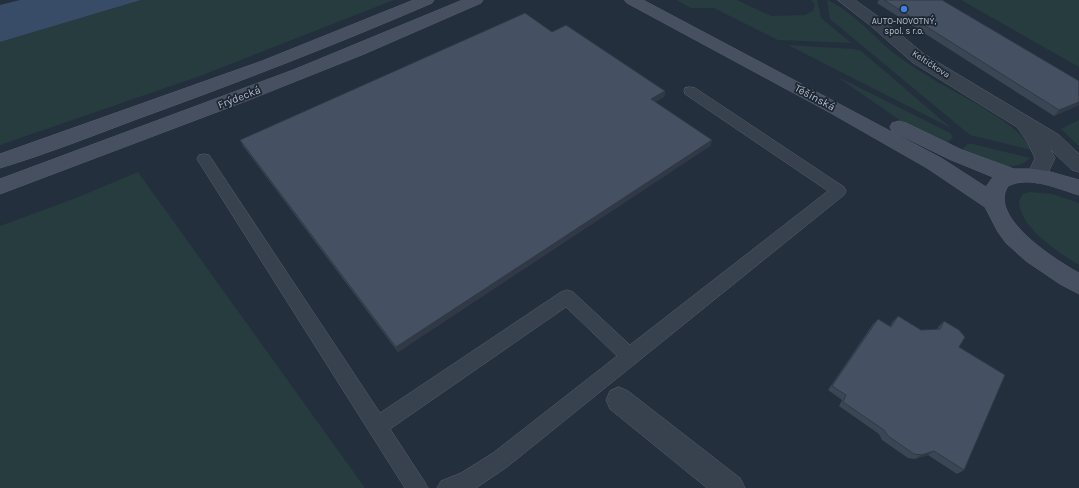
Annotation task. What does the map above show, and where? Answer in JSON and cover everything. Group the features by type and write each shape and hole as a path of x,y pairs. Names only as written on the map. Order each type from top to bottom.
{"main road":[{"name":"Frýdecká","path":"0,160 102,126 267,66 360,29 427,0"},
{"path":"616,0 649,1"},
{"name":"Frýdecká","path":"0,188 279,82 455,9 482,1"},
{"name":"Těšínská","path":"649,1 946,151 983,167 1014,176 1036,176 1053,179 1079,188"},
{"name":"Těšínská","path":"649,1 934,163 994,203"},
{"path":"1014,176 1002,180 994,192 994,203 1000,218 1018,240 1048,265 1079,284"}],"street":[{"name":"Keltičkova","path":"845,0 877,22 918,58 1052,140 1079,165"},
{"name":"Keltičkova","path":"1022,121 1035,138 1045,158 1036,176"},
{"path":"619,400 730,488"}],"lane":[{"path":"448,488 466,482 500,460 839,191 690,91"},
{"path":"204,159 417,488"},
{"path":"377,426 567,297 630,357"}],"green space":[{"path":"141,0 394,0 200,76 0,145 0,42"},
{"path":"676,0 737,0 771,16 805,15 813,11 815,5 811,0 817,0 821,18 851,43 778,40 714,8 691,8"},
{"path":"827,0 850,14 884,45 904,60 939,83 976,103 1005,122 1026,141 1031,150 970,135 830,19"},
{"path":"961,0 1079,0 1079,67"},
{"path":"788,45 853,49 861,51 951,128"},
{"path":"836,76 950,133 953,137 944,146 920,134"},
{"path":"1079,120 1079,146 1061,129"},
{"path":"968,144 1030,158 1023,163 1014,166 1005,166 985,162 959,152"},
{"path":"138,172 365,488 0,488 0,226 76,198"},
{"path":"1030,192 1052,194 1079,203 1079,265 1051,246 1033,230 1026,220 1021,211 1019,201 1023,194"}],"water":[{"path":"20,0 141,0 0,42 0,5"}],"building":[{"path":"884,0 942,0 1079,81 1079,102 1059,110"},
{"path":"525,13 552,32 566,25 665,91 651,99 712,140 396,347 240,140"},
{"path":"898,316 921,330 940,329 944,321 959,330 965,337 959,347 1005,375 964,470 934,451 921,455 914,454 888,436 884,430 843,402 846,395 832,386 878,319 891,327"}],"place":[{"name":"AUTO-NOVOTNÝ, spol. s r.o.","path":"904,9"}]}
